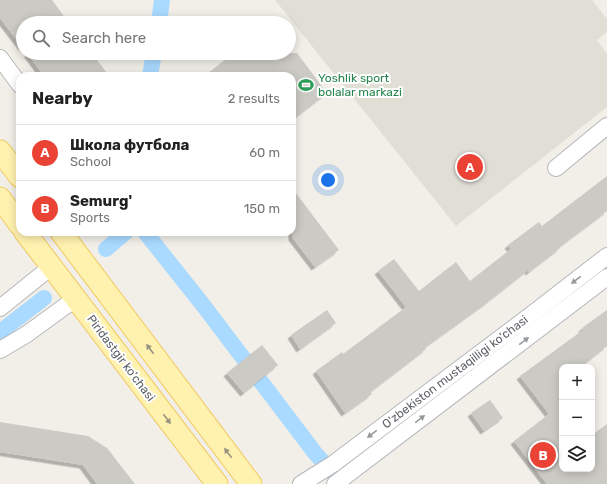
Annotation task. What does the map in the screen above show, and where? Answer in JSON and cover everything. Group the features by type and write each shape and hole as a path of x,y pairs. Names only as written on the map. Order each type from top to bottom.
{"main road":[{"path":"0,150 16,172"},
{"name":"Piridastgir ko'chasi","path":"28,236 217,484"},
{"path":"64,236 251,484"},
{"path":"51,267 74,250"}],"street":[{"path":"0,58 16,80"},
{"path":"556,168 607,126"},
{"name":"O'zbekiston mustaqilligi ko'chasi","path":"301,484 327,468 607,256"},
{"path":"0,308 51,267"},
{"name":"O'zbekiston mustaqilligi ko'chasi","path":"340,480 607,277"},
{"path":"0,350 27,334 76,299"}],"shaded area":[{"path":"275,0 592,0 607,19 607,32 597,40 607,54 607,107 456,226 296,26 296,16 288,16"}],"building":[{"path":"0,0 52,0 64,16 16,16 16,39 0,18"},
{"name":"Yoshlik sport bolalar markazi","path":"297,53 327,93 296,117 296,72 209,72 225,60 296,60"},
{"path":"32,60 97,60 106,72 41,72"},
{"path":"607,176 607,211 559,247 560,248 529,272 528,270 486,303 425,347 426,349 370,392 372,394 345,413 316,371 342,352 343,354 406,307 378,271 394,259 419,291 456,262 470,281 511,249 508,245 539,222 542,226"},
{"path":"296,193 339,250 315,267 292,237 296,236"},
{"path":"327,310 336,323 300,349 291,335"},
{"path":"607,310 607,346 584,364 559,364 559,472 595,472 595,433 607,424 607,484 547,484 514,441 549,414 520,376 583,330 582,328"},
{"path":"262,345 278,365 244,393 227,373"},
{"path":"490,400 503,418 484,431 471,413"},
{"path":"0,422 88,436 107,448 135,484 97,484 83,465 0,452"}],"waterway":[{"path":"160,16 162,0"},
{"path":"151,72 153,60"},
{"path":"106,249 121,236"},
{"path":"148,236 203,305 315,453 343,484"},
{"path":"0,332 44,298"}],"place":[{"name":"Yoshlik sport bolalar markazi","path":"306,85"},
{"name":"Школа футбола","path":"470,167"},
{"name":"Semurg'","path":"543,455"}]}
